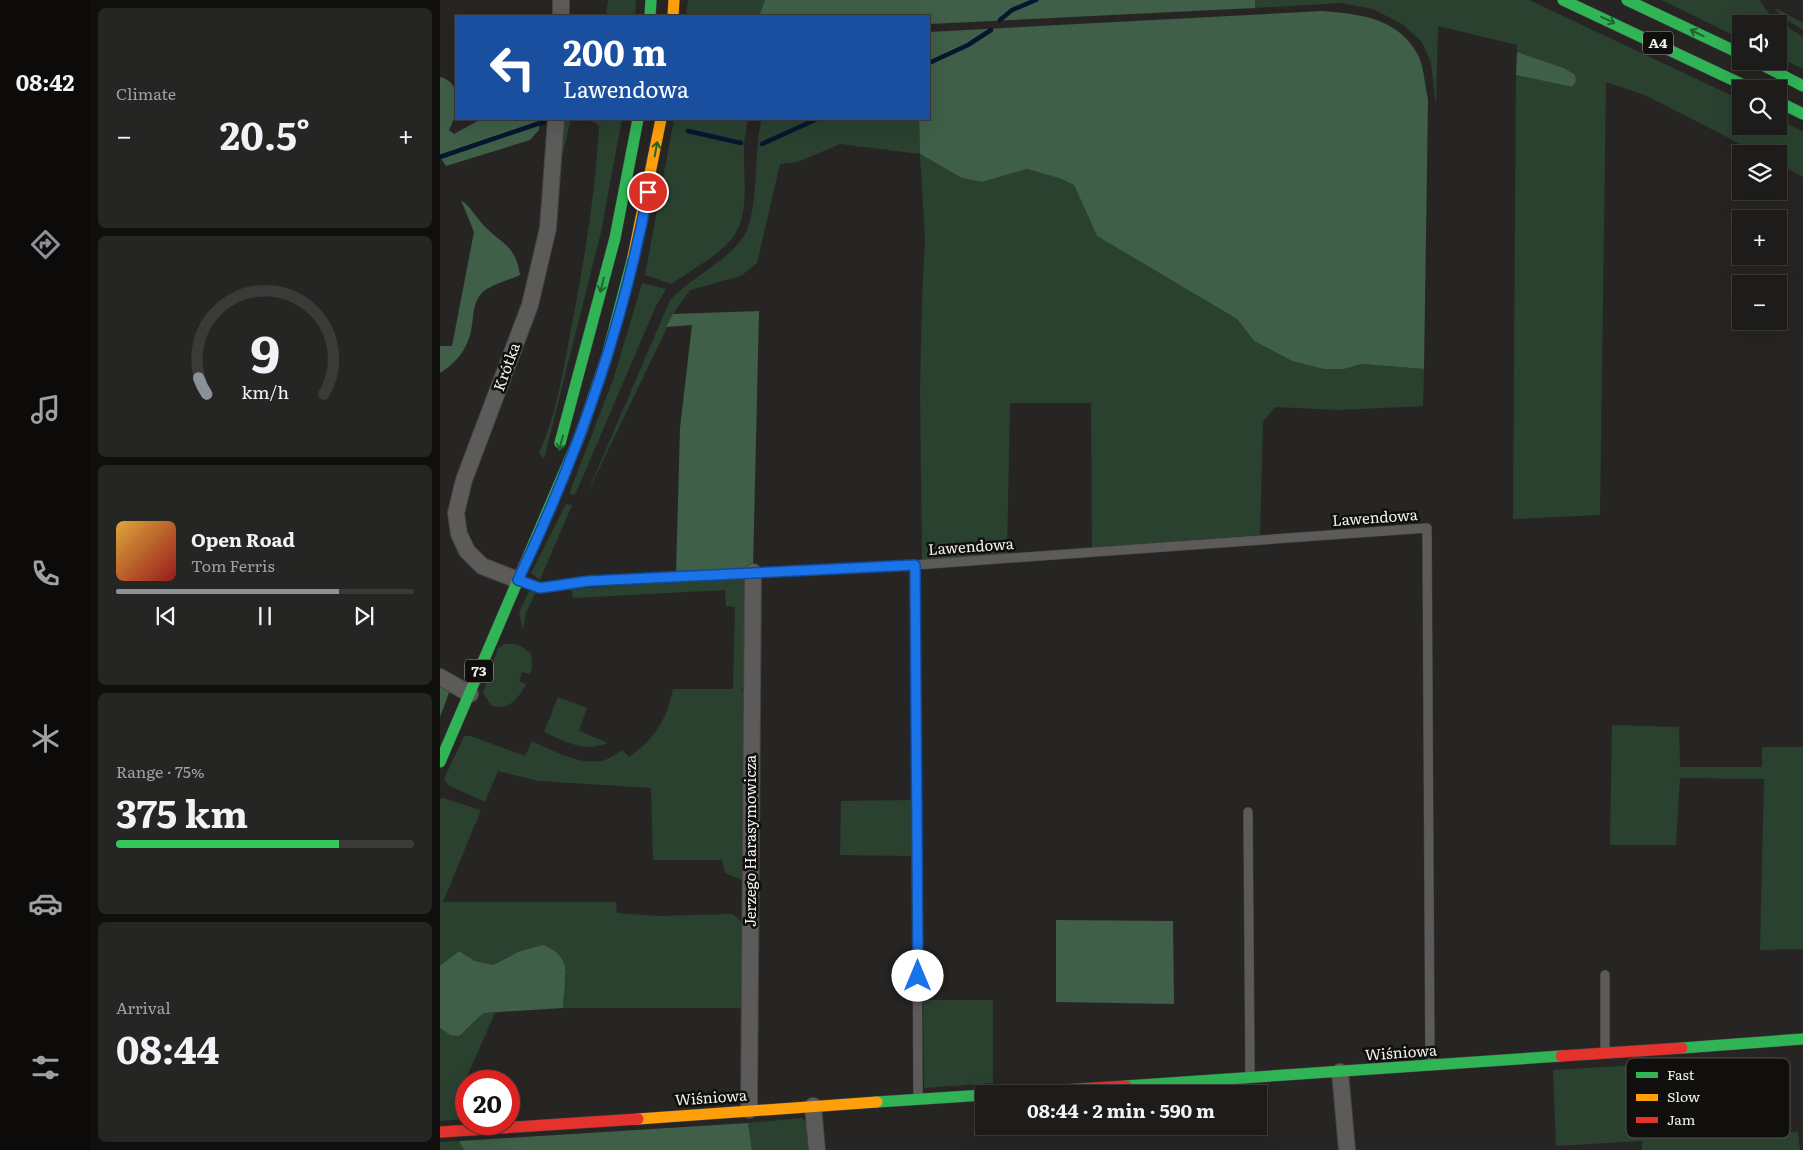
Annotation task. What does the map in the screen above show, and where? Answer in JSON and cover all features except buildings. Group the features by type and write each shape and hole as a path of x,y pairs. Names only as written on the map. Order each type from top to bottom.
{"main road":[{"path":"650,15 651,0"},
{"path":"673,15 674,0"},
{"name":"A4","path":"1563,0 1733,80"},
{"name":"A4","path":"1627,0 1732,50"},
{"path":"1772,70 1803,86"},
{"path":"1787,106 1803,114"},
{"path":"557,454 615,238 638,120"},
{"name":"73","path":"440,762 562,481 604,367 641,229 661,120"},
{"name":"73","path":"518,580 528,541 552,470"},
{"name":"Wiśniowa","path":"1141,1085 1803,1039"},
{"name":"Wiśniowa","path":"440,1132 975,1096"}],"street":[{"path":"561,0 561,15"},
{"name":"Krótka","path":"518,580 482,566 467,551 459,534 456,512 464,480 530,305 548,228 556,120"},
{"name":"Jerzego Harasymowicza","path":"748,1110 753,572"},
{"path":"440,677 470,694"},
{"path":"1340,1072 1347,1150"},
{"path":"813,1106 817,1150"}],"lane":[{"name":"Lawendowa","path":"518,580 540,588 589,581 915,565 1427,528 1430,1066"},
{"path":"915,565 918,1099"},
{"path":"1248,812 1250,1078"},
{"path":"1605,975 1606,1053"}],"green space":[{"path":"608,0 636,0 635,15 606,15"},
{"path":"688,0 765,0 759,15 686,15"},
{"path":"765,0 1255,0 1255,8 930,24 930,15 759,15"},
{"path":"1255,0 1529,0 1732,96 1732,135 1787,135 1787,123 1803,132 1803,177 1787,168 1787,145 1742,145 1647,96 1606,82 1600,515 1513,519 1516,75 1571,87 1564,68 1517,52 1517,45 1438,26 1436,106 1431,63 1422,42 1402,24 1373,9 1341,3 1255,8"},
{"path":"1662,0 1759,0 1770,15 1732,15 1732,35"},
{"path":"1775,8 1803,23 1803,30 1787,20 1787,15 1780,15"},
{"path":"1322,11 1351,14 1378,20 1390,26 1411,44 1419,57 1428,99 1424,369 1362,364 1344,369 1323,369 1292,361 1254,341 1237,319 1097,236 1074,185 1059,178 1027,169 982,182 962,178 920,154 919,120 930,120 930,32"},
{"path":"1787,27 1803,37 1803,69 1787,61"},
{"path":"1517,52 1564,68 1575,75 1576,81 1572,87 1516,75"},
{"path":"440,77 448,80 455,90 455,116 449,130 454,134 479,120 540,120 539,130 530,140 446,166 440,157"},
{"path":"564,120 571,120 562,157"},
{"path":"579,120 622,120 601,232 544,459 539,453 554,412 564,369 588,233 595,180 599,126 594,122"},
{"path":"674,120 748,120 744,145 744,208 737,230 731,240 719,252 672,284 645,275"},
{"path":"762,120 919,120 920,154 840,144 798,162 780,164 757,263 741,276 690,290 675,311 586,496 670,300 726,256 742,239 748,228 754,199 759,132"},
{"path":"920,154 962,178 982,182 1027,169 1059,178 1074,185 1097,236 1237,319 1254,341 1292,361 1323,369 1344,369 1362,364 1424,369 1423,406 1339,410 1275,407 1263,422 1260,535 1092,548 1091,403 1010,403 1007,554 922,560 920,390 925,240"},
{"path":"461,200 486,228 510,249 518,264 520,275 492,286 480,295 475,304 471,331 464,350 451,365 440,373 440,346 452,346 474,232"},
{"path":"642,283 666,289 655,308 575,495 569,494 614,377"},
{"path":"759,311 753,568 676,574 680,428 692,325 666,327 673,314"},
{"path":"566,504 572,505 540,580 531,573"},
{"path":"745,577 749,580 749,684 742,687 743,693 749,697 749,790 742,796 742,880 725,873 722,860 653,860 651,788 539,781 498,771 485,802 448,785 444,779 464,736 471,736 525,756 532,741 558,753 586,761 596,762 605,760 622,750 629,757 646,743 658,728 667,710 673,689 733,689 735,607 726,606 725,590 573,598 571,589"},
{"path":"529,591 536,592 526,613 523,630 519,613"},
{"path":"505,644 513,644 528,651 531,654 532,668 530,674 522,672 519,681 526,684 516,699 509,705 498,707 492,706 483,693 498,648"},
{"path":"440,682 450,690 440,717"},
{"path":"558,697 587,708 579,731 608,743 599,746 583,747 568,743 544,732"},
{"path":"1612,725 1679,727 1680,767 1762,767 1762,747 1803,747 1803,949 1760,950 1764,779 1680,778 1676,845 1610,845"},
{"path":"443,798 481,810 443,902 616,902 617,913 658,916 732,914 740,920 745,929 744,1008 563,1008 563,992 567,974 509,956 493,965 475,961 459,951 440,966 440,799"},
{"path":"914,800 914,856 840,855 841,801"},
{"path":"1056,920 1173,921 1174,1004 1056,1002"},
{"path":"543,945 560,956 564,963 563,1008 484,1013 459,1036 450,1035 440,1028 440,966 459,951 475,961 493,965 518,952"},
{"path":"923,1000 993,1000 993,1083 924,1088"},
{"path":"484,1013 495,1013 470,1070 455,1070 455,1120 440,1121 440,1028 450,1035 467,1030 473,1020"},
{"path":"1626,1066 1626,1138 1790,1138 1790,1132 1798,1132 1800,1150 1642,1150 1642,1141 1556,1146 1553,1070"},
{"path":"802,1118 806,1122 811,1150 752,1150 748,1123"},
{"path":"748,1123 752,1150 464,1150 459,1141"},
{"path":"459,1141 464,1150 440,1150 440,1142"}],"waterway":[{"path":"1000,20 1012,10 1036,0"},
{"path":"930,63 968,45 991,30"},
{"path":"762,144 815,120"},
{"path":"440,157 546,121"},
{"path":"688,131 741,143"}],"traffic: fast":[{"path":"650,15 651,0"},
{"path":"1563,0 1733,80"},
{"path":"1627,0 1732,50"},
{"path":"1772,70 1803,86"},
{"path":"1787,106 1803,114"},
{"path":"560,443 615,238 638,120"},
{"path":"440,762 581,433 607,356 633,257"},
{"path":"1682,1048 1803,1039"},
{"path":"1140,1085 1561,1056"},
{"path":"877,1102 975,1096"}],"traffic: slow":[{"path":"673,15 674,0"},
{"path":"633,257 661,120"},
{"path":"638,1119 877,1102"}],"traffic: jam":[{"path":"1561,1056 1682,1048"},
{"path":"440,1132 638,1119"}],"route":[{"path":"648,192 636,252 604,367 581,433 542,531 518,580 540,588 589,581 915,565 918,976"}]}
